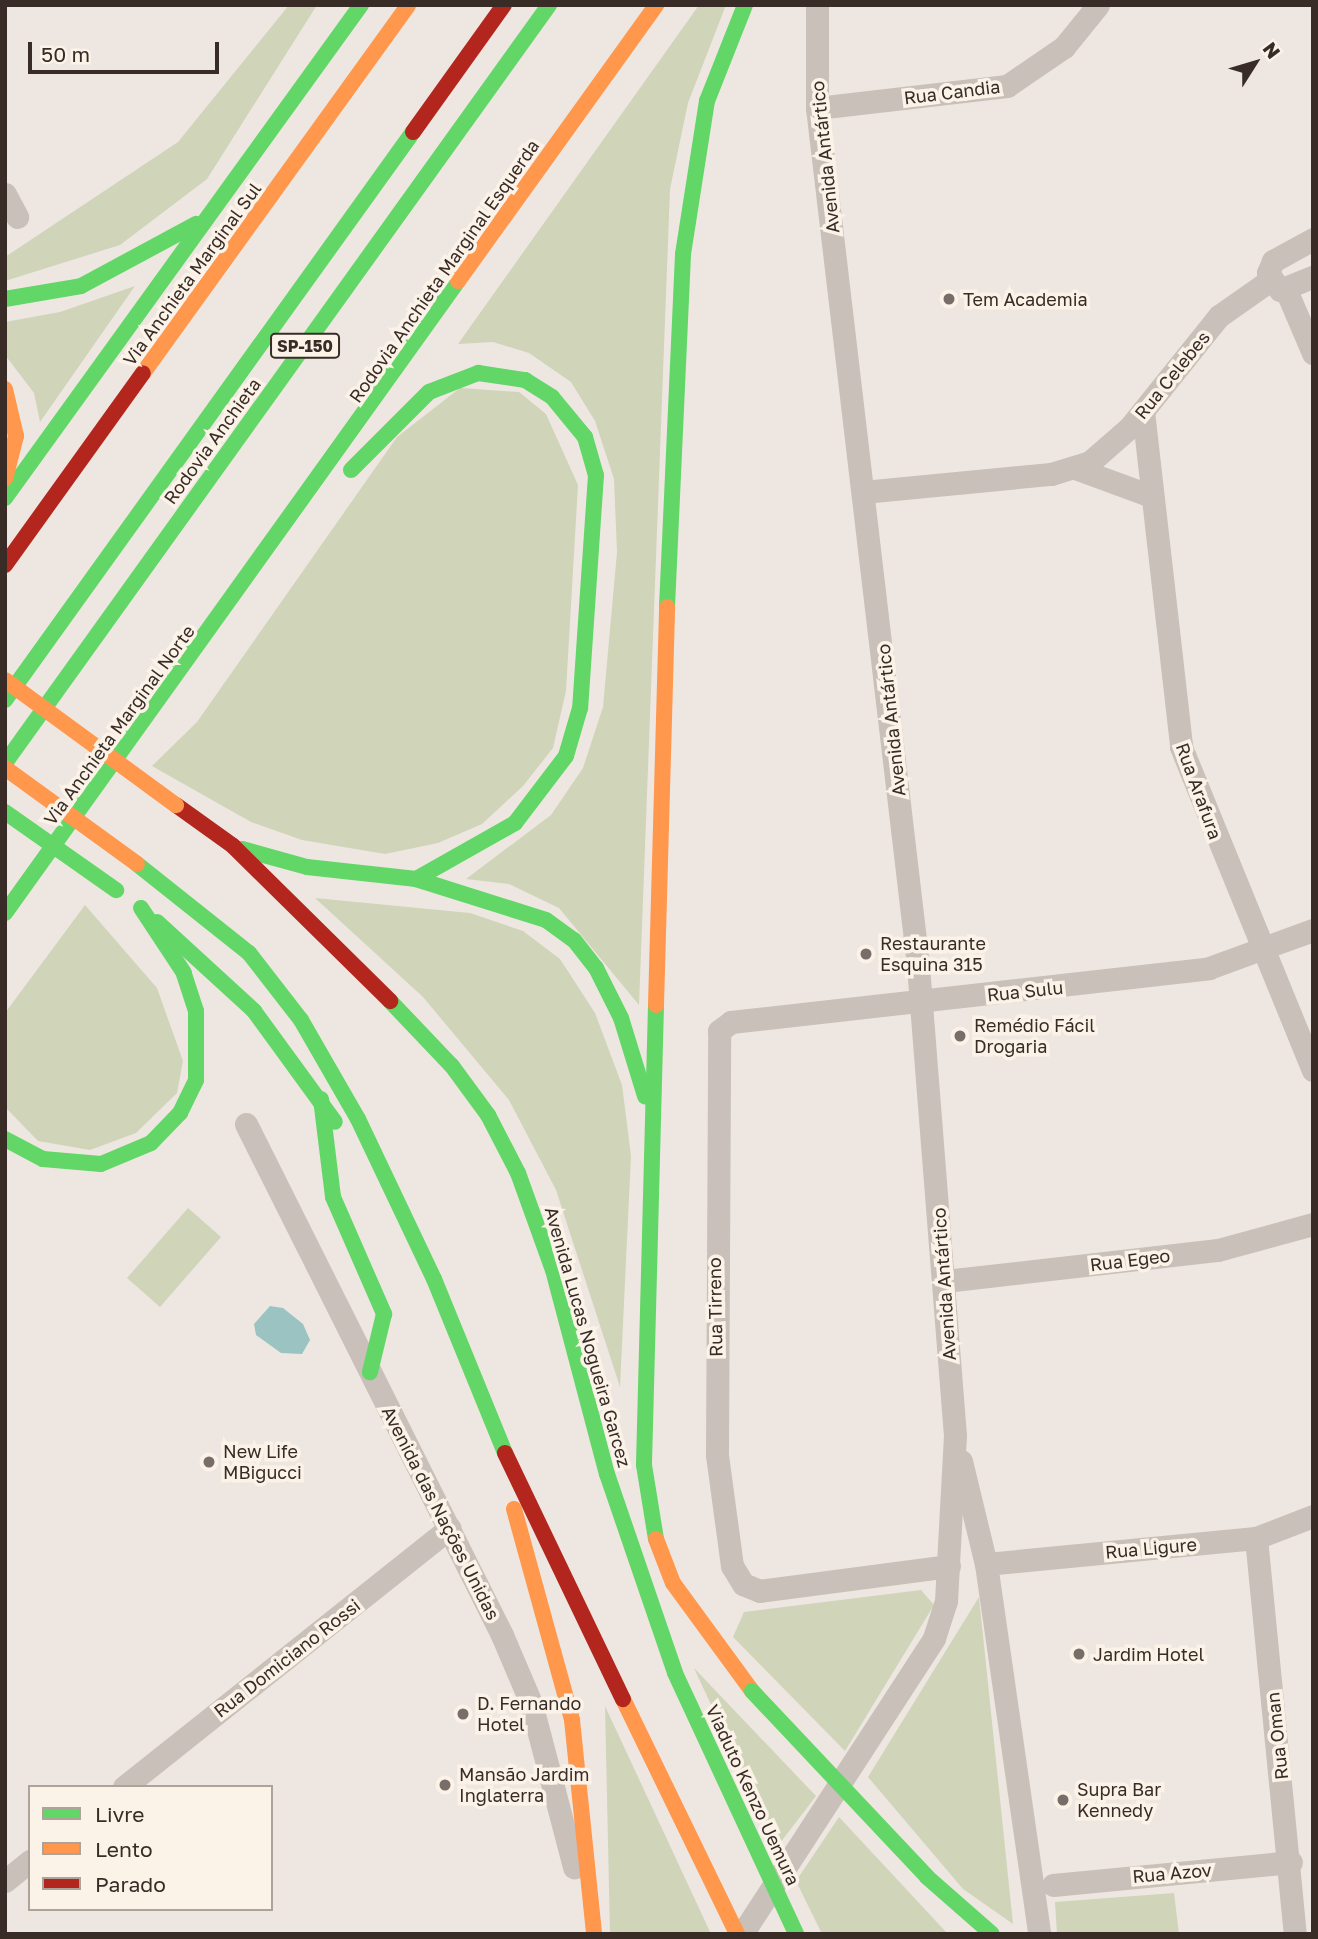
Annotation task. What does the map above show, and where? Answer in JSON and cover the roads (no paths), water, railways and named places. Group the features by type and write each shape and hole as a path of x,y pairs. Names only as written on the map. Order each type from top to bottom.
{"main road":[{"path":"5,498 361,5"},
{"name":"Via Anchieta Marginal Sul","path":"5,565 408,5"},
{"name":"Rodovia Anchieta","path":"5,700 504,5"},
{"name":"Rodovia Anchieta","path":"5,766 548,5"},
{"name":"Rodovia Anchieta Marginal Esquerda","path":"264,560 656,5"},
{"name":"Avenida Lucas Nogueira Garcez","path":"745,5 707,102 683,254 670,488 647,1505 673,1583 752,1691 927,1877 992,1934"},
{"path":"5,299 81,286 209,215"},
{"path":"264,560 429,392 478,373 525,380 552,397 585,437 596,475 580,708 566,756 515,823 416,879"},
{"path":"5,389 16,436 5,479"},
{"name":"Via Anchieta Marginal Norte","path":"5,913 264,560"},
{"name":"Avenida Lucas Nogueira Garcez","path":"5,680 233,846 452,1066 503,1141 553,1270 611,1486 675,1673"},
{"path":"5,766 226,931 301,1020 358,1119 434,1279 487,1418 739,1934"},
{"path":"5,812 141,908 254,1011 321,1099 434,1279"},
{"path":"233,846 307,867 416,879 525,909 574,940 621,1018 655,1133"},
{"path":"5,1139 43,1159 101,1164 151,1143 180,1113 197,1080 196,1011 184,973 141,908"},
{"path":"321,1099 333,1198 384,1314 370,1372"},
{"name":"Avenida das Nações Unidas","path":"487,1418 572,1720 594,1927"},
{"name":"Viaduto Kenzo Uemura","path":"675,1673 796,1934"}],"street":[{"name":"Avenida Antártico","path":"739,1934 934,1638 949,1566 955,1436 922,1001 817,108 817,5"},
{"name":"Rua Candia","path":"817,108 1007,86 1064,47 1098,5"},
{"path":"5,194 18,217"},
{"name":"Rua Celebes","path":"1278,285 1273,261 1313,239"},
{"name":"Rua Celebes","path":"863,492 1075,468 1109,447 1143,411 1219,316 1278,285 1313,277"},
{"path":"1278,285 1313,353"},
{"name":"Rua Arafura","path":"1143,411 1181,747 1262,952 1313,1070"},
{"name":"Rua Celebes","path":"1075,468 1152,496"},
{"name":"Rua Sulu","path":"731,1022 1142,979 1262,952 1313,930"},
{"name":"Rua Tirreno","path":"731,1022 717,1038 717,1455 732,1566 751,1590 949,1566"},
{"name":"Avenida das Nações Unidas","path":"246,1124 450,1528 531,1703 594,1927"},
{"name":"Rua Egeo","path":"945,1281 1218,1250 1313,1224"},
{"name":"Avenida Antártico","path":"955,1436 986,1564 1039,1934"},
{"name":"Rua Ligure","path":"986,1564 1256,1538 1313,1516"},
{"name":"Rua Domiciano Rossi","path":"127,1785 450,1528"},
{"name":"Rua Oman","path":"1256,1538 1291,1862 1295,1934"},
{"name":"Rua Azov","path":"1053,1885 1291,1862"},
{"path":"5,1881 28,1863"}],"water":[{"path":"270,1306 283,1308 303,1324 310,1340 302,1354 281,1353 256,1335 254,1324"}],"place":[{"name":"Tem Academia","path":"949,299"},
{"name":"Restaurante Esquina 315","path":"866,954"},
{"name":"Remédio Fácil Drogaria","path":"960,1036"},
{"name":"New Life MBigucci","path":"209,1462"},
{"name":"Jardim Hotel","path":"1079,1654"},
{"name":"D. Fernando Hotel","path":"463,1714"},
{"name":"Mansão Jardim Inglaterra","path":"445,1785"},
{"name":"Supra Bar Kennedy","path":"1063,1800"}]}
